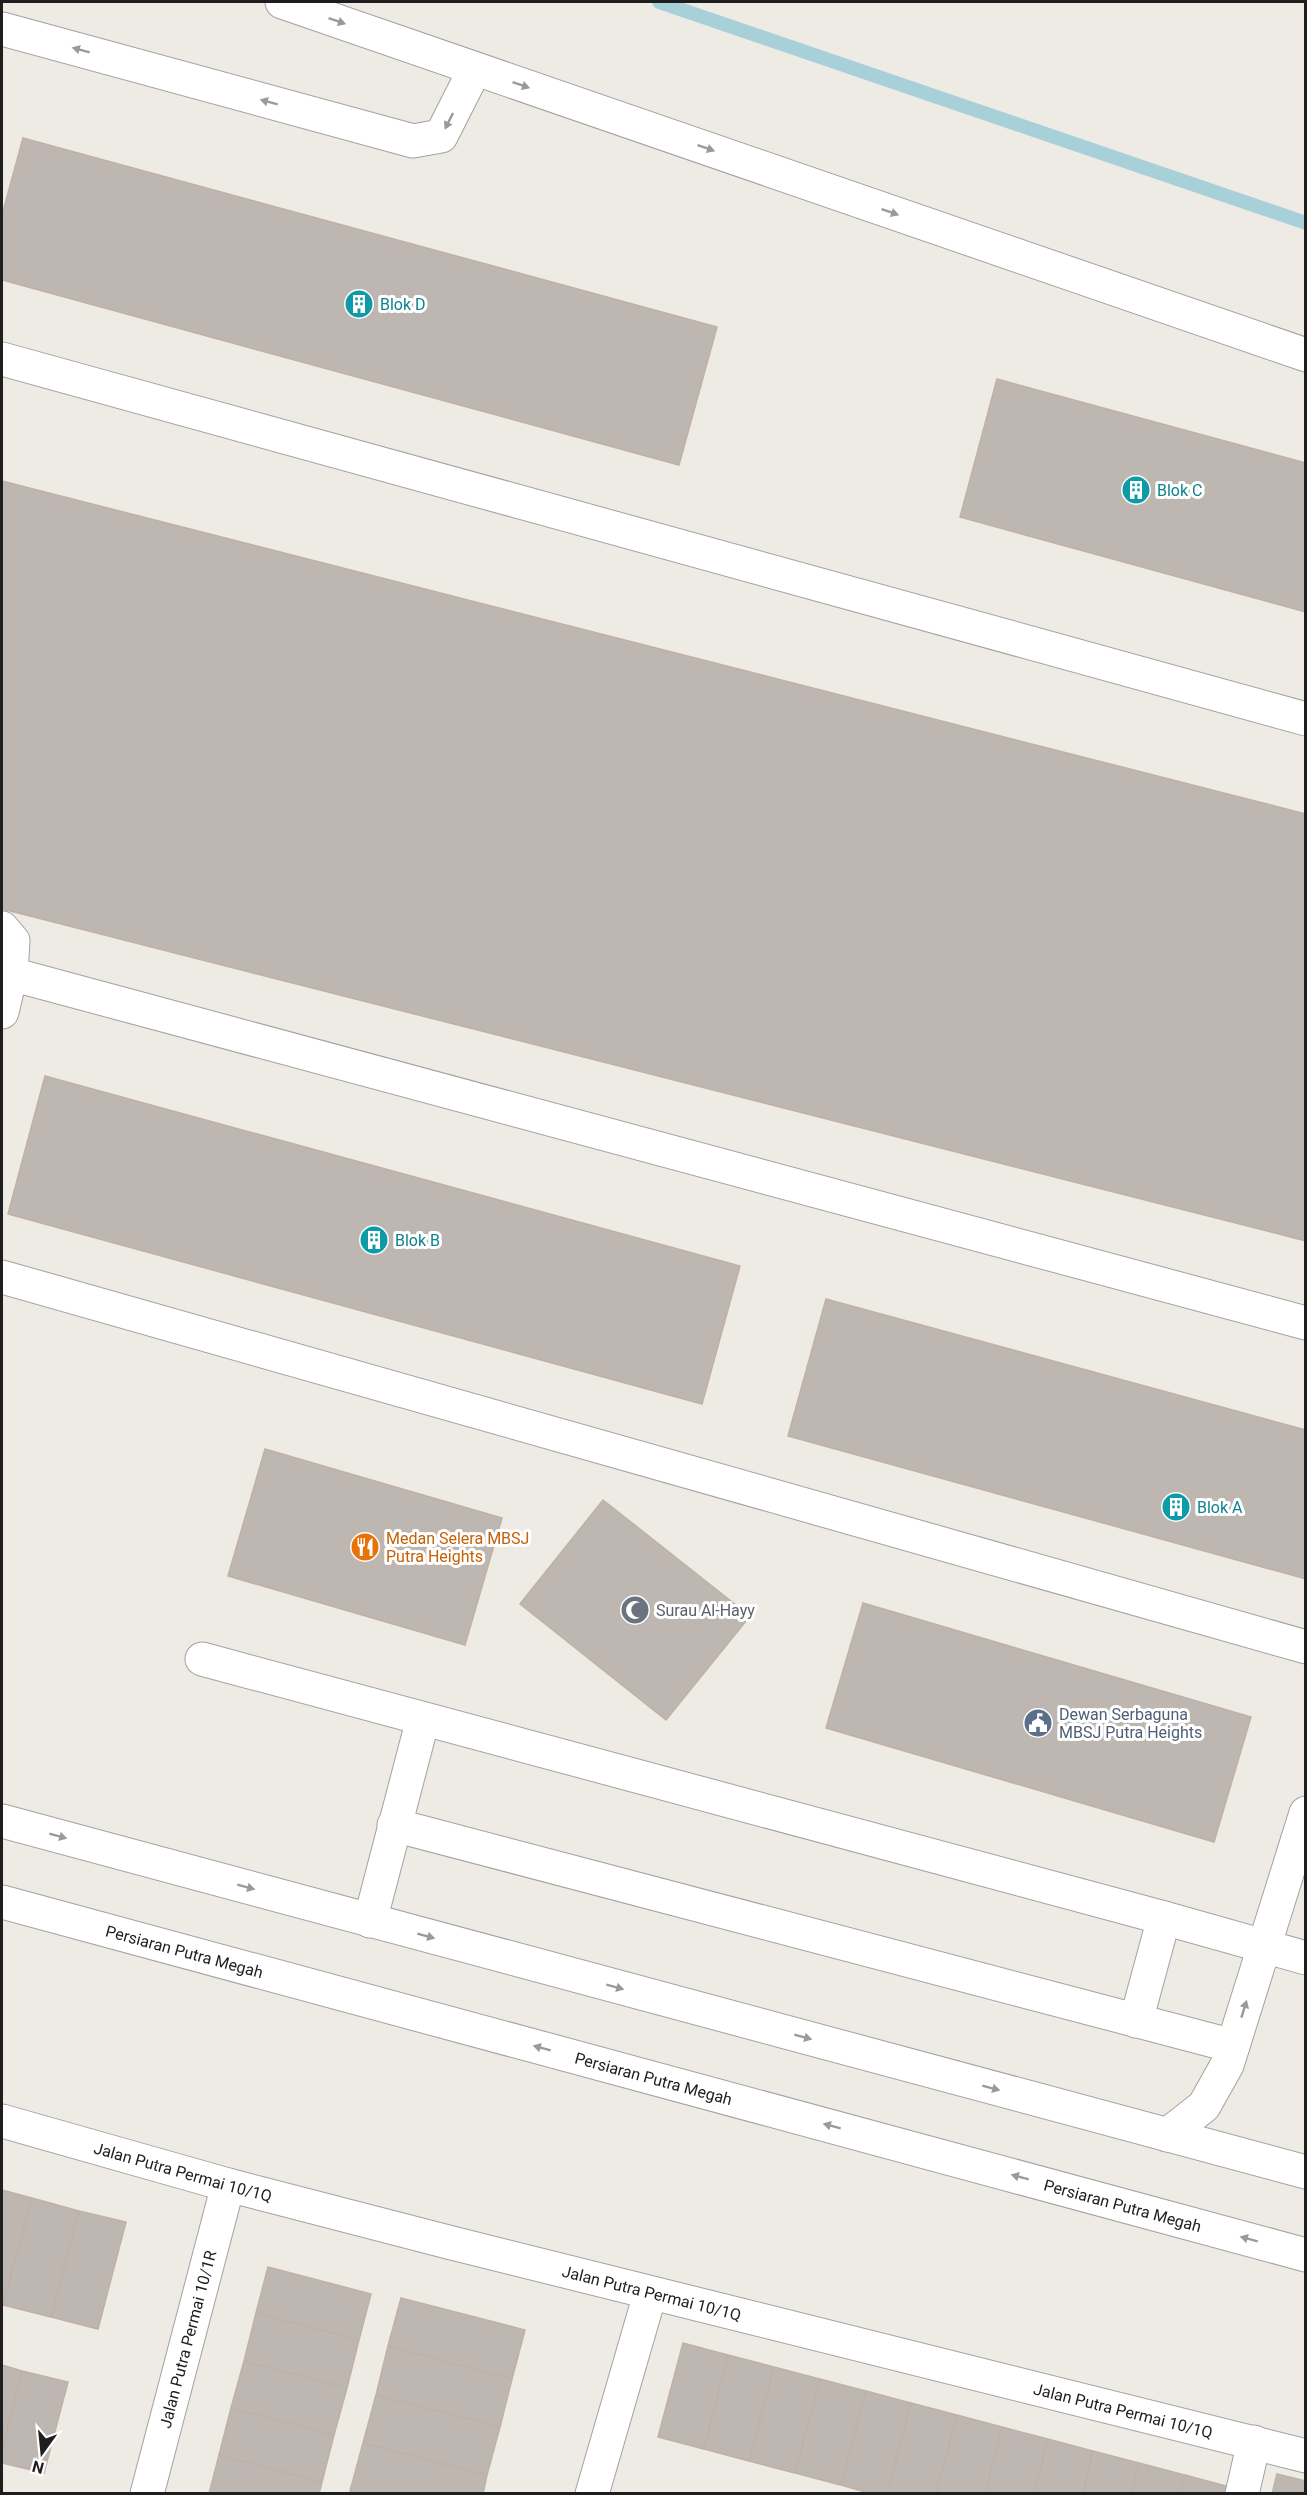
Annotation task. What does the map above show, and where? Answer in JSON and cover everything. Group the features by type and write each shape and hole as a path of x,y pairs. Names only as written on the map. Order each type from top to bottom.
{"street":[{"path":"282,2 1305,355"},
{"path":"2,29 413,141 441,136 475,69"},
{"path":"2,359 1305,719"},
{"path":"2,928 13,941 11,974 2,1011"},
{"path":"11,974 1305,1323"},
{"path":"2,1278 1305,1647"},
{"path":"202,1659 1305,1958"},
{"path":"370,1921 423,1719"},
{"path":"1167,2135 1204,2106 1230,2055 1305,1813"},
{"path":"2,1821 1305,2172"},
{"path":"394,1825 1136,2021 1230,2055"},
{"name":"Persiaran Putra Megah","path":"2,1902 1305,2254"},
{"path":"1136,2021 1164,1918"},
{"name":"Jalan Putra Permai 10/1Q","path":"2,2121 228,2185 650,2294 1305,2456"},
{"name":"Jalan Putra Permai 10/1R","path":"147,2493 228,2185"},
{"path":"592,2493 650,2294"},
{"path":"1242,2493 1254,2442"}],"building":[{"name":"Blok D","path":"23,138 717,327 679,465 2,280 2,215"},
{"name":"Blok C","path":"997,379 1306,463 1306,612 960,517"},
{"path":"2,481 1306,814 1306,1241 2,909"},
{"name":"Blok B","path":"45,1076 740,1266 702,1404 8,1214"},
{"name":"Blok A","path":"826,1299 1306,1430 1306,1579 788,1436"},
{"name":"Medan Selera MBSJ Putra Heights","path":"265,1449 502,1518 465,1645 228,1576"},
{"name":"Surau Al-Hayy","path":"603,1500 750,1616 666,1720 520,1604"},
{"name":"Dewan Serbaguna MBSJ Putra Heights","path":"863,1603 1251,1717 1214,1842 826,1728"},
{"path":"2,2190 32,2198 3,2305 2,2304"},
{"path":"32,2198 79,2211 51,2317 3,2305"},
{"path":"79,2211 126,2222 98,2329 51,2317"},
{"path":"268,2267 371,2294 359,2340 256,2313"},
{"path":"401,2298 525,2330 512,2379 388,2346"},
{"path":"256,2313 359,2340 347,2388 244,2361"},
{"path":"683,2343 728,2355 704,2449 658,2437"},
{"path":"388,2346 512,2379 500,2427 376,2395"},
{"path":"728,2355 774,2367 749,2461 704,2449"},
{"path":"244,2361 347,2388 334,2435 231,2408"},
{"path":"2,2365 22,2371 2,2451"},
{"path":"774,2367 820,2379 795,2473 749,2461"},
{"path":"22,2371 68,2382 44,2473 2,2463 2,2451"},
{"path":"820,2379 866,2391 841,2485 795,2473"},
{"path":"866,2391 911,2403 887,2494 872,2494 841,2485"},
{"path":"376,2395 500,2427 487,2475 363,2443"},
{"path":"911,2403 957,2415 936,2494 887,2494"},
{"path":"231,2408 334,2435 322,2482 219,2455"},
{"path":"957,2415 1002,2427 985,2494 936,2494"},
{"path":"1002,2427 1048,2439 1034,2494 985,2494"},
{"path":"1048,2439 1093,2451 1083,2494 1034,2494"},
{"path":"363,2443 487,2475 483,2494 360,2494 350,2491"},
{"path":"1093,2451 1139,2463 1131,2494 1083,2494"},
{"path":"219,2455 322,2482 319,2494 209,2494"},
{"path":"1139,2463 1185,2475 1180,2494 1131,2494"},
{"path":"1277,2474 1306,2481 1306,2494 1272,2494"},
{"path":"1185,2475 1230,2487 1229,2494 1180,2494"}],"waterway":[{"path":"659,2 1306,223"}],"place":[{"name":"Blok D","path":"359,304"},
{"name":"Blok C","path":"1136,490"},
{"name":"Blok B","path":"374,1240"},
{"name":"Blok A","path":"1176,1507"},
{"name":"Medan Selera MBSJ Putra Heights","path":"365,1547"},
{"name":"Surau Al-Hayy","path":"635,1610"},
{"name":"Dewan Serbaguna MBSJ Putra Heights","path":"1038,1723"}]}
